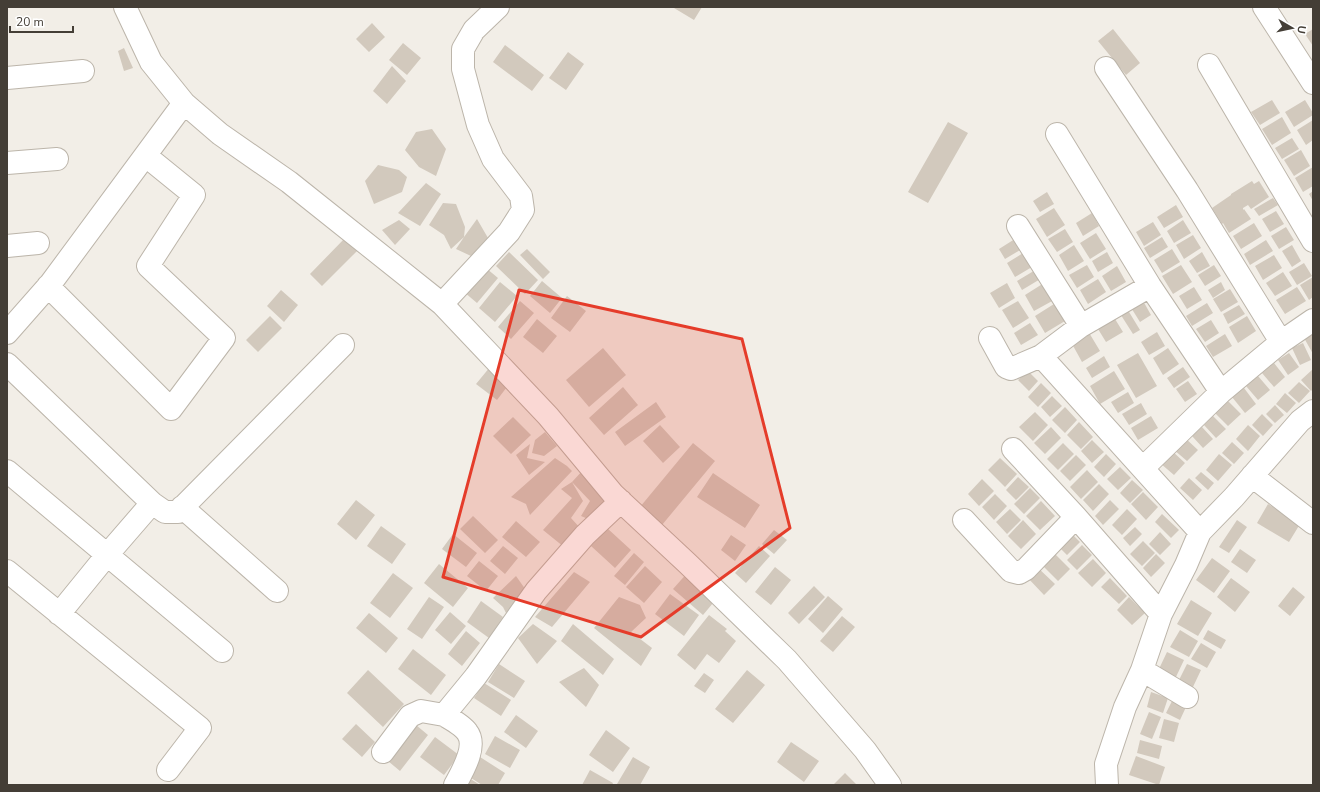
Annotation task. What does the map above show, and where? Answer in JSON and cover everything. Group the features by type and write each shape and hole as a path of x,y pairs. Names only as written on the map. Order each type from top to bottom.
{"street":[{"path":"125,7 151,62 184,104 220,134 289,182 442,304 548,416 613,494 687,562 787,660 865,750 890,785"},
{"path":"442,304 509,232 523,210 521,196 493,159 478,125 463,69 463,50 474,30 498,7"},
{"path":"1264,7 1313,83"},
{"path":"1209,65 1313,241"},
{"path":"1106,68 1187,190 1281,342"},
{"path":"7,78 84,71"},
{"path":"7,333 48,286 184,104"},
{"path":"1057,134 1150,286 1221,392"},
{"path":"48,286 171,409 224,338 148,266 194,195 146,156"},
{"path":"7,163 57,159"},
{"path":"1018,226 1081,326"},
{"path":"7,246 38,243"},
{"path":"990,338 1006,367 1011,369 1042,356 1081,326 1150,286"},
{"path":"1143,468 1221,392 1281,342 1313,320"},
{"path":"7,364 152,503 165,512 178,512 343,345"},
{"path":"1042,356 1200,532"},
{"path":"1107,785 1106,764 1126,708 1142,670 1161,614 1186,565 1200,532 1234,497 1300,421 1313,411"},
{"path":"1014,449 1161,614"},
{"path":"7,471 222,651"},
{"path":"1252,476 1313,523"},
{"path":"444,715 476,676 536,591 585,535 621,501"},
{"path":"59,614 152,503"},
{"path":"182,507 276,591"},
{"path":"964,520 1011,571 1019,573 1026,569 1076,517"},
{"path":"7,571 200,728 168,770"},
{"path":"1142,670 1187,697"},
{"path":"383,752 410,716 421,711 444,715 468,732 471,745 469,757 455,785"}],"highlighted area":[{"path":"519,290 742,339 790,528 641,637 443,577"}],"building":[{"path":"674,7 702,7 694,20"},
{"path":"372,23 385,37 369,52 356,39"},
{"path":"1113,29 1140,63 1126,75 1098,41"},
{"path":"1313,29 1313,46 1305,34"},
{"path":"403,43 421,58 407,75 389,60"},
{"path":"505,45 544,75 532,91 493,62"},
{"path":"124,48 133,68 124,71 118,51"},
{"path":"568,52 584,64 566,90 549,78"},
{"path":"392,66 406,81 387,104 373,91"},
{"path":"1272,100 1280,113 1260,125 1251,112"},
{"path":"1305,100 1313,115 1294,127 1285,112"},
{"path":"1282,117 1291,133 1272,145 1262,129"},
{"path":"1313,120 1313,140 1306,145 1297,130"},
{"path":"948,122 968,133 928,203 908,192"},
{"path":"432,129 446,149 436,176 419,167 405,150 416,132"},
{"path":"1292,138 1299,149 1282,159 1275,148"},
{"path":"1301,150 1310,166 1294,176 1284,160"},
{"path":"378,165 399,170 407,177 402,192 374,204 365,181"},
{"path":"1313,167 1313,186 1303,192 1295,178"},
{"path":"1252,181 1254,184 1259,181 1269,197 1251,209 1248,205 1243,208 1251,219 1229,233 1212,208"},
{"path":"426,183 441,194 420,226 398,213"},
{"path":"1313,191 1313,201 1309,194"},
{"path":"1047,192 1054,204 1040,212 1033,201"},
{"path":"1273,198 1278,205 1259,216 1254,209"},
{"path":"443,203 456,204 465,227 464,237 451,249 444,235 429,225"},
{"path":"1176,205 1183,217 1164,228 1157,217"},
{"path":"1054,208 1065,225 1047,237 1036,219"},
{"path":"1276,211 1284,224 1270,232 1262,219"},
{"path":"1092,213 1099,226 1083,236 1076,223"},
{"path":"477,219 488,238 471,256 456,249"},
{"path":"399,220 410,229 395,245 382,230"},
{"path":"1183,220 1191,233 1174,243 1167,231"},
{"path":"1153,222 1161,235 1144,246 1136,232"},
{"path":"1254,223 1262,236 1241,249 1233,236"},
{"path":"1286,227 1294,240 1279,249 1271,236"},
{"path":"1065,229 1073,242 1057,252 1048,239"},
{"path":"1096,233 1106,249 1090,259 1080,243"},
{"path":"1193,235 1201,248 1184,259 1176,245"},
{"path":"1018,237 1025,247 1005,259 999,249"},
{"path":"1162,237 1168,247 1150,258 1144,248"},
{"path":"345,238 358,250 322,286 310,274"},
{"path":"1266,240 1273,251 1250,265 1244,254"},
{"path":"1074,245 1084,261 1068,271 1059,255"},
{"path":"1292,245 1301,261 1292,267 1282,251"},
{"path":"527,249 550,272 543,279 520,255"},
{"path":"1172,249 1180,262 1162,273 1154,260"},
{"path":"1028,250 1037,264 1015,277 1007,263"},
{"path":"509,252 538,280 525,294 496,266"},
{"path":"1107,252 1113,263 1098,272 1092,261"},
{"path":"1202,252 1210,266 1197,273 1189,261"},
{"path":"1274,255 1282,268 1263,280 1255,266"},
{"path":"1304,263 1312,276 1297,285 1289,272"},
{"path":"1087,265 1094,277 1077,288 1069,275"},
{"path":"1181,265 1192,282 1173,294 1162,276"},
{"path":"1214,265 1221,276 1205,286 1198,275"},
{"path":"1117,266 1126,282 1111,291 1102,276"},
{"path":"486,268 498,278 477,303 464,292"},
{"path":"1037,269 1042,278 1022,290 1017,281"},
{"path":"1283,272 1292,286 1275,296 1266,283"},
{"path":"1313,277 1313,297 1309,300 1300,285"},
{"path":"1098,279 1106,292 1088,304 1080,290"},
{"path":"542,281 562,298 550,313 530,296"},
{"path":"500,282 517,296 495,322 479,308"},
{"path":"1221,282 1225,290 1213,298 1208,290"},
{"path":"1007,283 1015,298 999,308 990,293"},
{"path":"1044,283 1054,300 1034,311 1025,295"},
{"path":"1194,287 1202,300 1187,309 1179,296"},
{"path":"1297,287 1306,301 1285,314 1276,300"},
{"path":"1230,289 1238,302 1221,312 1213,299"},
{"path":"281,290 298,305 284,322 267,306"},
{"path":"567,296 586,311 570,332 551,318"},
{"path":"1142,299 1151,315 1140,322 1130,306"},
{"path":"520,301 534,313 511,339 498,327"},
{"path":"1018,301 1029,318 1013,328 1002,310"},
{"path":"1207,303 1213,313 1192,326 1186,316"},
{"path":"1054,304 1065,321 1045,333 1035,316"},
{"path":"1239,305 1245,314 1228,324 1223,314"},
{"path":"1126,307 1140,330 1133,334 1119,312"},
{"path":"270,316 282,328 258,352 246,340"},
{"path":"1247,316 1256,331 1238,343 1229,327"},
{"path":"537,319 557,336 543,353 523,337"},
{"path":"1115,319 1123,332 1106,342 1098,329"},
{"path":"1211,320 1219,333 1205,342 1196,329"},
{"path":"1030,323 1038,335 1021,345 1014,333"},
{"path":"1088,331 1100,351 1082,362 1071,342"},
{"path":"1157,332 1165,346 1149,355 1141,342"},
{"path":"1313,333 1313,354 1303,336"},
{"path":"1225,334 1232,346 1213,357 1206,346"},
{"path":"1303,343 1311,360 1300,365 1292,348"},
{"path":"603,348 626,375 589,407 566,380"},
{"path":"1168,348 1179,364 1163,375 1153,358"},
{"path":"1138,353 1157,386 1136,398 1117,365"},
{"path":"1289,353 1299,367 1288,375 1278,360"},
{"path":"1104,356 1110,367 1092,378 1086,368"},
{"path":"1274,363 1285,377 1274,387 1262,373"},
{"path":"490,367 510,383 497,400 476,384"},
{"path":"1183,367 1190,377 1174,388 1167,378"},
{"path":"1313,369 1313,389 1311,391 1301,380"},
{"path":"1028,371 1038,381 1029,391 1018,380"},
{"path":"1114,371 1125,389 1100,404 1090,386"},
{"path":"1258,376 1270,390 1258,400 1246,386"},
{"path":"1188,381 1197,394 1185,402 1176,389"},
{"path":"1299,382 1310,391 1299,403 1288,393"},
{"path":"1041,383 1051,393 1038,407 1028,397"},
{"path":"623,387 638,405 604,435 589,418"},
{"path":"1244,388 1256,404 1245,413 1232,397"},
{"path":"1128,392 1134,403 1118,413 1111,402"},
{"path":"1285,393 1296,403 1287,413 1276,404"},
{"path":"1052,396 1062,406 1050,417 1041,407"},
{"path":"1228,401 1241,414 1228,426 1215,413"},
{"path":"656,402 666,417 625,446 615,432"},
{"path":"1141,403 1147,414 1129,425 1122,414"},
{"path":"1275,405 1284,415 1275,423 1266,414"},
{"path":"1065,407 1077,420 1065,433 1052,420"},
{"path":"1035,412 1048,425 1033,441 1019,427"},
{"path":"1262,414 1273,425 1263,436 1252,425"},
{"path":"1151,416 1158,428 1138,440 1131,428"},
{"path":"1213,416 1226,429 1216,438 1204,425"},
{"path":"513,417 531,435 511,454 493,436"},
{"path":"1079,422 1093,437 1081,449 1067,435"},
{"path":"660,425 680,447 663,463 643,441"},
{"path":"1248,425 1260,436 1248,451 1236,439"},
{"path":"1051,427 1061,438 1045,454 1034,443"},
{"path":"1202,427 1213,439 1203,448 1192,436"},
{"path":"545,432 557,446 544,456 532,453 535,440"},
{"path":"1184,437 1198,450 1187,461 1173,449"},
{"path":"1092,440 1104,452 1092,463 1081,451"},
{"path":"1232,442 1244,453 1234,464 1222,453"},
{"path":"693,443 715,461 662,525 640,507"},
{"path":"1063,443 1074,454 1058,470 1047,459"},
{"path":"530,444 527,458 545,462 529,475 516,455"},
{"path":"1171,450 1185,463 1174,475 1160,463"},
{"path":"1106,454 1116,464 1104,477 1094,467"},
{"path":"1219,454 1232,465 1218,481 1206,470"},
{"path":"1076,455 1086,465 1070,481 1060,471"},
{"path":"555,458 572,471 530,515 526,504 511,497"},
{"path":"1000,458 1017,474 1005,487 988,470"},
{"path":"1120,467 1131,478 1118,490 1107,479"},
{"path":"583,470 609,500 595,522 581,516 590,501 572,482"},
{"path":"1087,470 1098,482 1081,499 1070,487"},
{"path":"1201,472 1214,483 1208,490 1195,478"},
{"path":"713,473 760,505 745,528 697,497"},
{"path":"1018,477 1029,487 1016,500 1006,490"},
{"path":"1189,478 1202,490 1193,500 1180,488"},
{"path":"982,479 994,491 979,506 968,494"},
{"path":"1132,480 1143,490 1130,503 1120,493"},
{"path":"572,482 583,501 571,518 582,530 564,547 543,530 572,498 561,489"},
{"path":"1099,484 1109,494 1093,511 1083,500"},
{"path":"1030,488 1040,498 1024,514 1014,504"},
{"path":"1143,492 1158,507 1146,520 1131,504"},
{"path":"995,494 1007,506 994,520 982,507"},
{"path":"356,500 375,515 356,540 337,524"},
{"path":"1110,500 1119,509 1103,525 1095,516"},
{"path":"1041,501 1055,516 1040,530 1026,516"},
{"path":"1268,504 1300,524 1289,542 1257,523"},
{"path":"1010,509 1021,520 1007,534 996,522"},
{"path":"1127,509 1137,519 1122,535 1112,525"},
{"path":"1162,514 1179,530 1171,538 1155,522"},
{"path":"473,516 498,540 485,553 460,529"},
{"path":"1023,520 1036,534 1021,549 1008,536"},
{"path":"1237,520 1247,527 1229,553 1219,547"},
{"path":"516,521 540,542 526,557 502,537"},
{"path":"381,526 406,544 392,564 367,546"},
{"path":"1135,527 1142,534 1130,546 1123,538"},
{"path":"607,528 631,550 615,568 591,546"},
{"path":"774,530 787,540 774,554 762,544"},
{"path":"1068,530 1080,542 1067,555 1055,543"},
{"path":"1160,532 1171,544 1160,555 1149,544"},
{"path":"453,534 477,553 466,567 442,549"},
{"path":"731,535 746,545 735,561 721,550"},
{"path":"1143,541 1155,553 1142,566 1130,554"},
{"path":"1082,545 1092,555 1077,570 1067,560"},
{"path":"503,546 518,558 505,574 490,561"},
{"path":"759,546 770,556 746,583 735,573"},
{"path":"1240,549 1256,560 1247,573 1231,562"},
{"path":"1052,551 1070,569 1058,581 1040,563"},
{"path":"634,553 644,562 625,585 614,576"},
{"path":"1156,554 1165,563 1151,577 1143,568"},
{"path":"1212,558 1230,571 1214,593 1196,580"},
{"path":"1093,559 1106,573 1092,587 1078,573"},
{"path":"479,561 498,576 486,591 467,576"},
{"path":"439,564 468,588 453,607 424,583"},
{"path":"645,566 662,582 644,603 626,587"},
{"path":"1036,566 1055,584 1044,595 1026,576"},
{"path":"775,567 791,580 771,605 755,592"},
{"path":"689,571 718,597 703,615 673,589"},
{"path":"574,572 590,582 552,627 535,617"},
{"path":"393,573 413,588 390,618 370,603"},
{"path":"516,576 528,593 506,613 503,607 493,598"},
{"path":"1110,578 1127,596 1119,604 1101,587"},
{"path":"1231,578 1250,592 1235,612 1217,597"},
{"path":"814,586 825,597 799,624 788,613"},
{"path":"1293,587 1305,597 1290,616 1278,606"},
{"path":"670,594 699,615 684,636 655,614"},
{"path":"828,596 843,609 823,633 808,619"},
{"path":"429,597 444,607 422,639 407,629"},
{"path":"619,597 640,605 646,618 631,632 652,648 641,666 594,628"},
{"path":"1129,597 1145,613 1132,625 1117,610"},
{"path":"1191,600 1212,613 1198,636 1177,624"},
{"path":"481,601 503,617 489,638 467,622"},
{"path":"450,612 466,626 451,644 435,630"},
{"path":"369,613 398,638 386,653 356,628"},
{"path":"709,615 727,629 725,631 736,641 719,663 707,654 695,670 677,655"},
{"path":"842,616 855,627 833,652 820,641"},
{"path":"533,624 557,641 537,664 518,638"},
{"path":"573,624 614,659 603,675 561,641"},
{"path":"1180,630 1198,641 1189,657 1170,647"},
{"path":"1208,630 1226,640 1221,649 1203,639"},
{"path":"466,631 480,643 462,666 448,654"},
{"path":"1201,643 1216,652 1207,668 1191,659"},
{"path":"413,649 446,675 431,695 398,669"},
{"path":"1167,652 1184,660 1175,679 1158,671"},
{"path":"499,664 525,681 514,698 488,682"},
{"path":"1187,664 1201,670 1192,689 1178,682"},
{"path":"584,668 599,685 586,707 559,682"},
{"path":"368,670 404,704 383,727 347,693"},
{"path":"747,670 765,685 733,723 715,709"},
{"path":"704,673 714,680 705,693 694,686"},
{"path":"484,683 511,700 501,716 474,698"},
{"path":"1151,692 1168,698 1163,713 1147,707"},
{"path":"1172,701 1186,707 1180,720 1166,713"},
{"path":"1149,712 1161,717 1152,739 1140,734"},
{"path":"516,715 538,731 526,748 504,732"},
{"path":"1164,719 1179,723 1174,742 1159,738"},
{"path":"356,724 375,742 362,757 342,739"},
{"path":"416,725 428,735 400,771 388,761"},
{"path":"606,730 630,748 613,772 589,755"},
{"path":"495,736 520,750 510,768 485,754"},
{"path":"435,737 459,755 444,775 420,757"},
{"path":"1140,740 1162,746 1159,759 1137,753"},
{"path":"791,742 819,761 804,782 777,762"},
{"path":"1136,756 1165,767 1159,785 1129,775"},
{"path":"480,757 505,773 498,785 482,785 468,776"},
{"path":"633,757 650,767 640,785 618,785 617,784"},
{"path":"590,770 613,783 612,785 582,785"},
{"path":"845,773 857,785 833,785"},
{"path":"466,776 480,785 460,785"}]}
